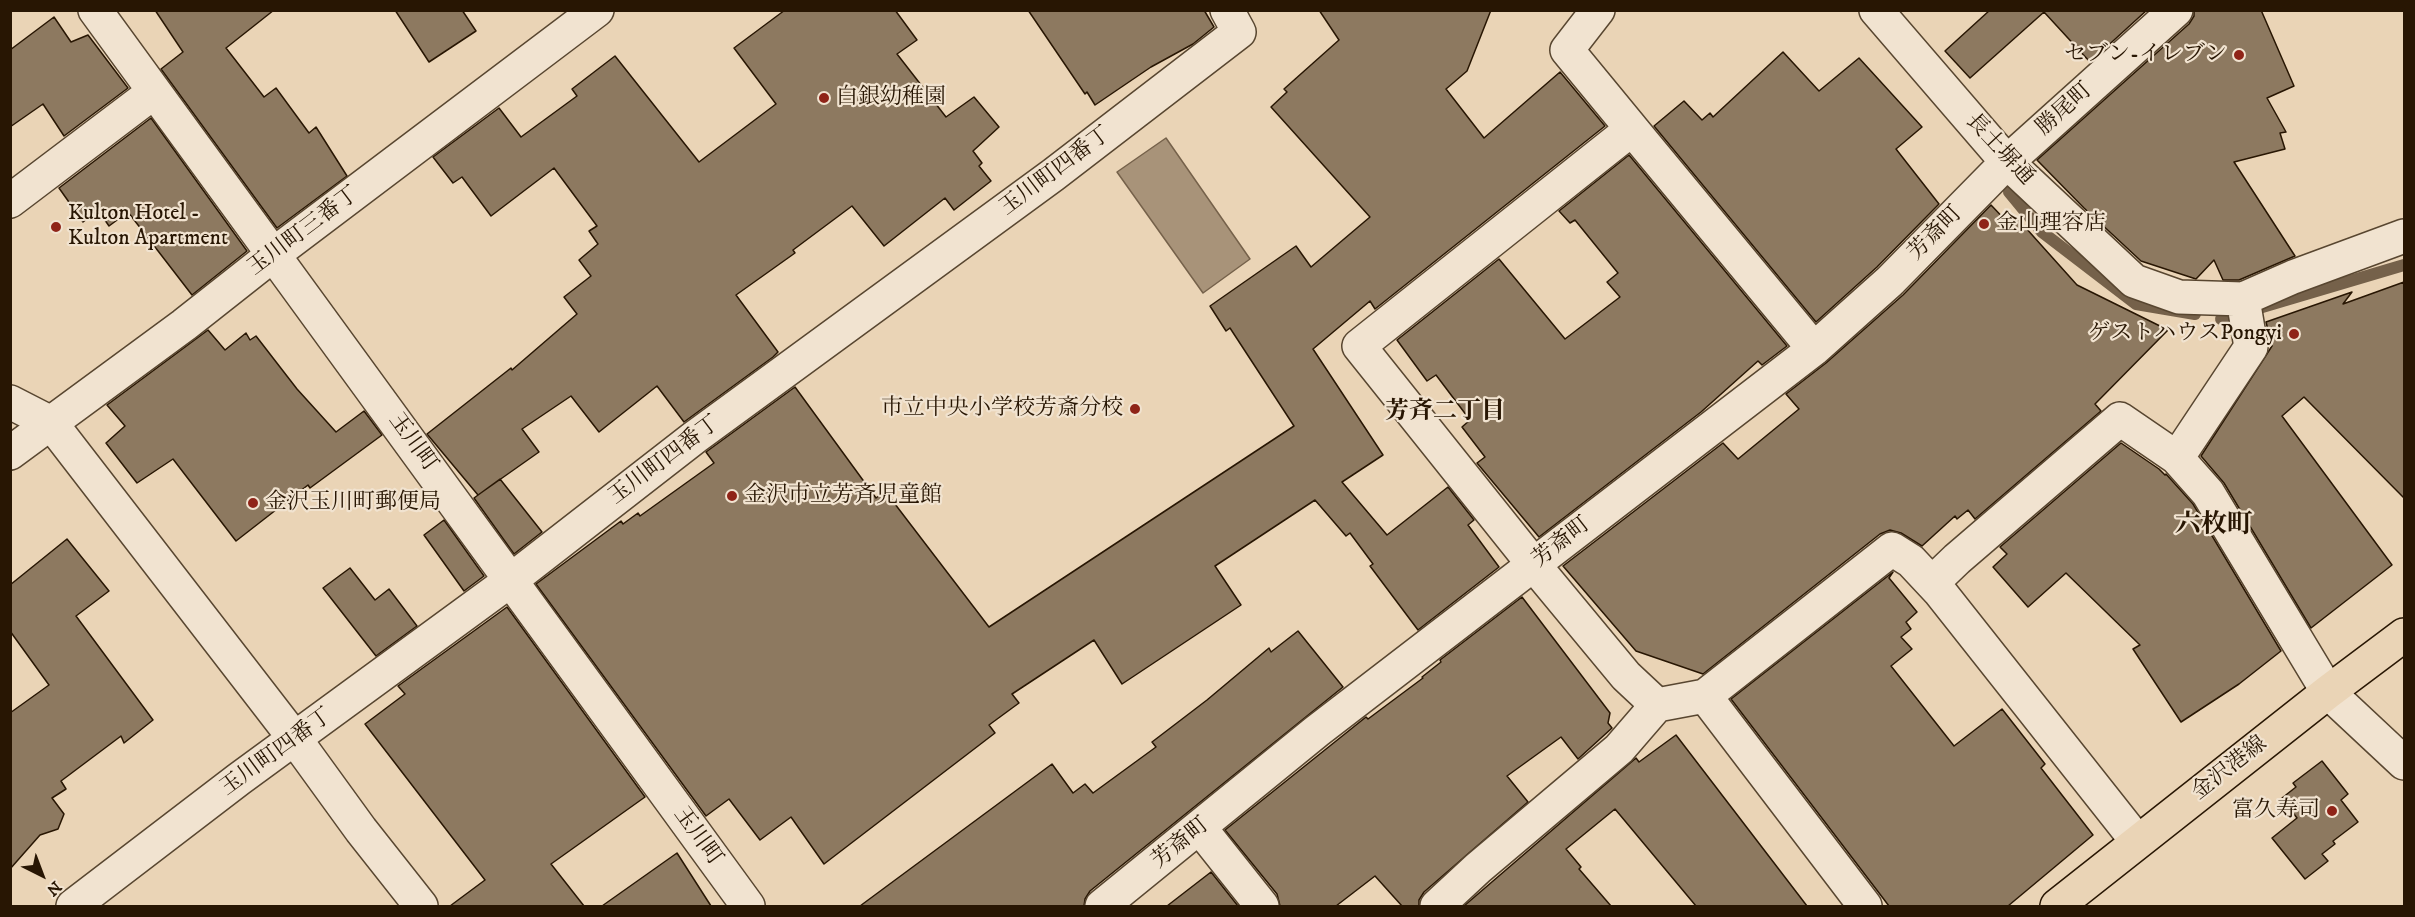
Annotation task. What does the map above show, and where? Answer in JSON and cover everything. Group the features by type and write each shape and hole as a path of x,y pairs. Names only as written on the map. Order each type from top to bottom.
{"main road":[{"name":"金沢港線","path":"2057,906 2137,841 2404,635"}],"street":[{"name":"玉川町","path":"95,10 747,906"},
{"name":"玉川町三番丁","path":"10,453 184,325 274,254 597,10"},
{"name":"玉川町四番丁","path":"73,906 511,580 695,437 1053,175 1239,32 1227,10"},
{"path":"1598,10 1567,50 1814,350"},
{"name":"長土塀通","path":"1876,10 2007,162 2134,281 2180,297 2243,299 2293,277 2404,236"},
{"name":"勝尾町","path":"2007,162 2176,10"},
{"path":"10,201 154,92"},
{"path":"1632,129 1359,346 1626,676 1657,705"},
{"name":"芳斎町","path":"1102,906 1317,731 1814,350 1890,281 2007,162"},
{"path":"2177,458 2251,346 2243,299"},
{"path":"10,402 51,423 421,906"},
{"path":"1932,583 2120,419 2177,458 2208,493 2328,692 2404,763"},
{"path":"1437,906 1478,868 1619,749 1657,705 1706,696 1892,549 1911,561 1932,583 2137,841"},
{"path":"1706,696 1865,906"},
{"path":"1200,828 1262,906"}],"shaded area":[{"path":"1166,138 1250,259 1203,293 1117,172"}],"building":[{"path":"155,10 274,10 226,48 264,97 276,88 309,133 316,127 347,176 277,228 161,69 183,52"},
{"path":"395,10 462,10 476,31 429,62"},
{"path":"785,10 895,10 917,40 897,54 946,117 974,97 999,127 973,151 982,163 979,166 991,181 954,210 945,198 884,246 852,206 793,250 795,253 736,295 778,352 773,357 684,422 657,386 599,432 571,396 522,429 539,452 478,495 427,434 511,368 512,370 577,314 564,297 591,276 579,260 598,244 589,231 597,226 554,168 491,216 462,177 453,183 433,157 499,108 521,137 577,96 572,89 615,56 699,162 776,104 734,48"},
{"path":"1028,10 1204,10 1214,27 1193,44 1151,67 1095,105 1087,92 1085,94"},
{"path":"1319,10 1491,10 1467,71 1446,89 1484,138 1560,72 1605,126 1375,309 1370,301 1313,349 1383,455 1342,482 1387,535 1448,487 1474,520 1468,525 1499,567 1418,630 1370,566 1373,564 1350,533 1346,536 1315,500 1215,566 1241,605 1122,684 1094,640 1012,694 1019,703 989,725 995,733 824,864 791,817 760,840 729,799 706,816 536,584 621,521 623,524 638,513 640,516 714,463 706,452 795,387 876,498 885,491 989,627 1294,426 1230,328 1226,331 1210,306 1296,246 1311,267 1370,217 1271,107 1287,92 1284,89 1339,40"},
{"path":"1990,10 2147,10 2090,62 2044,12 1970,78 1945,51"},
{"path":"2194,10 2261,10 2294,86 2267,98 2286,132 2280,133 2285,149 2234,162 2295,256 2239,280 2223,280 2214,260 2196,279 2141,261 2037,160 2189,24 2194,16"},
{"path":"54,17 71,42 88,35 128,88 64,136 43,104 10,127 10,50"},
{"path":"1783,52 1819,91 1859,58 1922,127 1896,149 1939,204 1877,267 1816,322 1654,126 1684,101 1702,120 1710,113 1713,117"},
{"path":"151,118 247,251 192,295 128,212 109,226 98,210 83,222 59,188"},
{"path":"1629,155 1787,346 1762,365 1758,361 1701,412 1539,537 1477,463 1485,457 1462,427 1470,420 1436,375 1427,381 1397,340 1499,259 1565,339 1620,297 1607,282 1618,273 1575,220 1570,223 1559,211"},
{"path":"1991,205 2009,224 2016,217 2077,285 2168,330 2095,404 2101,411 1975,519 1968,510 1957,519 1955,516 1922,546 1901,533 1890,530 1880,534 1703,674 1636,651 1563,566 1723,443 1738,459 1799,409 1786,394 1826,363 1903,295"},
{"path":"2404,282 2404,498 2304,397 2282,416 2392,565 2311,628 2224,483 2201,456 2272,346 2266,322 2352,292 2343,304"},
{"path":"208,330 225,350 246,333 250,340 256,336 297,389 336,432 364,411 382,435 310,488 308,485 236,541 173,459 137,483 106,443 125,426 107,405"},
{"path":"2121,443 2166,474 2193,504 2281,651 2239,684 2181,722 2133,649 2140,645 2066,573 2028,607 1993,567 2007,554 2000,547"},
{"path":"500,479 542,532 514,554 474,498"},
{"path":"444,520 484,576 464,591 424,535"},
{"path":"67,539 109,591 76,616 153,720 124,743 121,736 61,781 66,789 52,798 64,814 58,829 40,835 10,869 10,713 49,685 10,631 10,585"},
{"path":"350,568 375,600 389,589 417,626 376,656 323,588"},
{"path":"1893,572 1889,578 1917,612 1906,622 1911,629 1901,637 1912,649 1891,666 1954,746 2002,709 2045,764 2041,768 2093,835 2008,906 1889,906 1731,699"},
{"path":"1522,597 1610,713 1608,723 1612,728 1578,759 1561,737 1507,776 1528,802 1424,892 1419,900 1419,906 1402,906 1375,876 1336,906 1280,906 1277,894 1225,830 1366,717 1368,719 1423,678 1441,662 1440,660"},
{"path":"507,607 645,797 551,864 584,906 450,906 485,880 365,724 405,694 398,686"},
{"path":"1298,631 1343,687 1090,891 1084,906 860,906 1052,764 1073,793 1085,784 1093,793 1156,747 1152,742 1269,648 1271,652"},
{"path":"1676,735 1807,906 1696,906 1615,809 1566,849 1581,867 1579,869 1611,906 1464,906 1636,758 1639,762"},
{"path":"2322,761 2348,794 2341,800 2358,822 2333,841 2335,844 2322,854 2328,861 2305,879 2272,838 2297,818 2282,798 2296,787 2293,783"},
{"path":"677,853 711,906 602,906"},
{"path":"1211,872 1238,906 1167,906"}],"waterway":[{"path":"2009,192 2042,232 2136,304 2195,314"},
{"path":"2259,308 2404,265"},
{"path":"2221,319 2243,312"}],"place":[{"name":"セブン-イレブン","path":"2239,55"},
{"name":"白銀幼稚園","path":"824,98"},
{"name":"金山理容店","path":"1984,224"},
{"name":"Kulton Hotel - Kulton Apartment","path":"56,227"},
{"name":"ゲストハウスPongyi","path":"2294,334"},
{"name":"市立中央小学校芳斎分校","path":"1135,409"},
{"name":"金沢市立芳斉児童館","path":"732,496"},
{"name":"金沢玉川町郵便局","path":"253,503"},
{"name":"富久寿司","path":"2332,811"}],"district":[{"name":"芳斉二丁目","path":"1445,413"},
{"name":"六枚町","path":"2214,527"}]}
